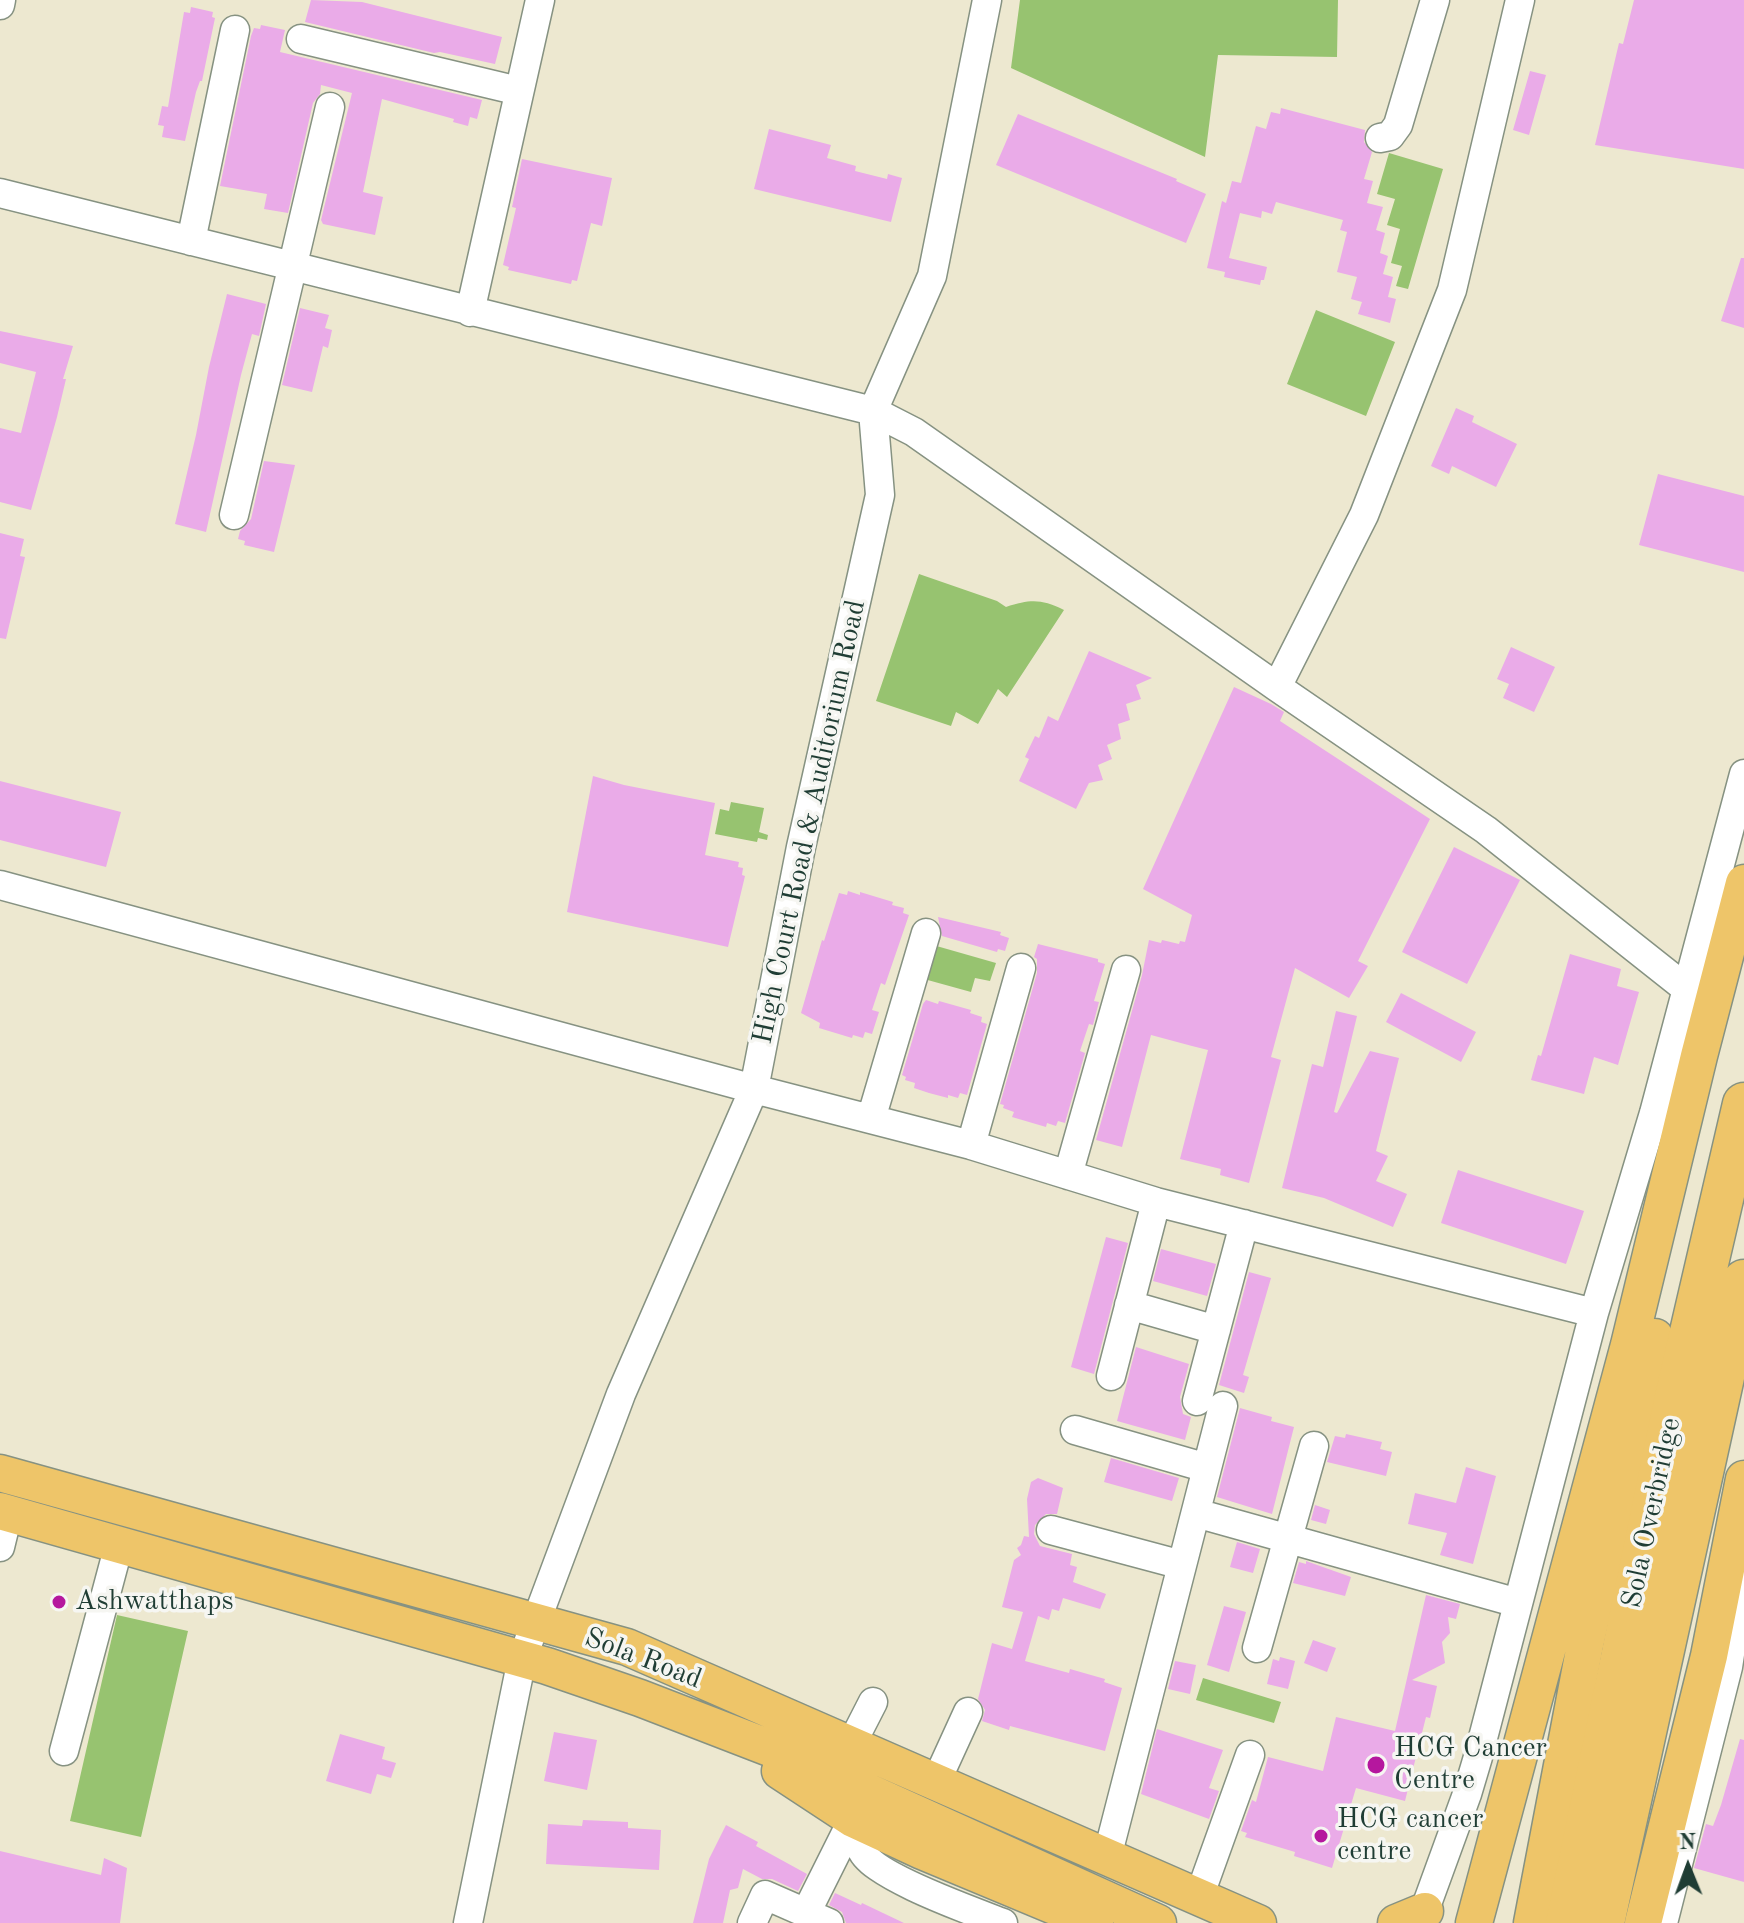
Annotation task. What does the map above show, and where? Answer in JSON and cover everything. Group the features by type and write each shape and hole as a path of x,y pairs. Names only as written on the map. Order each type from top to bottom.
{"highway":[{"name":"Sola Overbridge","path":"1567,1923 1676,1397 1727,1105"},
{"name":"Sola Overbridge","path":"1603,1923 1744,1281"},
{"path":"1535,1923 1564,1855 1587,1829"}],"main road":[{"path":"1474,1923 1629,1345 1744,883"},
{"path":"1727,1105 1744,974"},
{"name":"Sola Overbridge","path":"1535,1923 1585,1645 1727,1105"},
{"name":"Sola Road","path":"0,1473 627,1647 1258,1923"},
{"path":"1643,1923 1727,1666 1744,1479"},
{"name":"Sola Road","path":"3,1524 119,1545 522,1659 640,1698 780,1752 1158,1923"},
{"path":"721,1729 858,1821 1095,1923"}],"street":[{"path":"470,312 540,0"},
{"name":"High Court Road & Auditorium Road","path":"468,1923 522,1659 621,1394 754,1089 801,847 880,495 873,411 932,276 987,0"},
{"path":"1380,138 1390,136 1398,125 1435,0"},
{"path":"1277,687 1364,515 1452,290 1520,0"},
{"path":"191,241 235,30"},
{"path":"301,39 519,91"},
{"path":"234,515 330,107"},
{"path":"0,193 873,411 914,432 1486,830 1688,990"},
{"path":"1414,1919 1467,1794 1594,1313 1688,990 1744,774"},
{"path":"0,885 971,1145 1156,1202 1594,1313"},
{"path":"871,1119 926,933"},
{"path":"971,1145 1021,968"},
{"path":"1068,1175 1126,970"},
{"path":"1111,1376 1156,1202"},
{"path":"1107,1857 1207,1468 1216,1330 1244,1224"},
{"path":"1129,1305 1216,1330"},
{"path":"1075,1430 1207,1468"},
{"path":"1257,1648 1314,1446"},
{"path":"1196,1513 1518,1603"},
{"path":"1051,1530 1182,1565"},
{"path":"64,1751 119,1545"},
{"path":"1663,1923 1727,1666 1744,1565"},
{"path":"851,1745 873,1702"},
{"path":"936,1782 968,1712"},
{"path":"1199,1897 1250,1755"},
{"path":"752,1923 765,1895 817,1918 858,1821"},
{"path":"858,1821 861,1848 870,1863 915,1888 992,1921"}],"green space":[{"path":"1020,0 1338,0 1337,57 1218,55 1205,157 1011,68"},
{"path":"1389,153 1443,169 1408,289 1396,286 1402,266 1391,263 1400,229 1387,225 1395,199 1377,194"},
{"path":"1316,310 1395,342 1366,416 1287,384"},
{"path":"919,574 997,601 1006,607 1036,601 1064,610 1007,697 998,689 978,724 956,712 951,726 876,701"},
{"path":"731,802 764,808 759,832 768,835 767,840 758,838 757,842 715,834 720,809 729,811"},
{"path":"933,945 996,963 990,981 975,978 971,992 924,979"},
{"path":"117,1615 188,1631 141,1837 70,1821"},
{"path":"1203,1678 1281,1702 1274,1723 1196,1700"}],"building":[{"path":"311,0 362,2 502,37 495,64 434,53 305,22"},
{"path":"1634,0 1744,0 1744,169 1595,145 1619,43 1623,44"},
{"path":"191,7 213,12 212,17 215,18 185,141 162,137 164,126 158,125 162,106 168,107 184,12 190,13"},
{"path":"261,25 285,30 280,52 482,100 477,119 470,117 468,126 453,122 454,119 382,99 363,192 383,197 375,235 323,224 321,220 352,93 321,85 320,94 313,103 288,213 264,209 267,194 220,186 251,36 254,28 260,29"},
{"path":"1530,71 1546,75 1529,135 1513,130"},
{"path":"1281,108 1365,130 1364,142 1372,152 1364,179 1373,181 1367,203 1383,207 1376,230 1385,233 1380,253 1388,256 1383,274 1393,277 1388,297 1396,299 1390,323 1358,314 1362,302 1351,299 1357,277 1337,272 1347,232 1340,230 1343,220 1276,202 1272,214 1262,211 1261,218 1240,213 1229,258 1267,267 1264,280 1260,285 1224,277 1225,272 1207,268 1222,201 1226,203 1232,181 1241,183 1256,126 1266,129 1271,112 1280,114"},
{"path":"1018,114 1177,179 1206,194 1186,243 996,165"},
{"path":"769,129 831,145 827,158 856,166 855,171 887,179 888,174 902,178 891,222 754,189"},
{"path":"522,159 612,178 602,226 591,223 577,281 572,280 571,284 508,270 509,267 503,265 516,208 512,207"},
{"path":"1741,258 1744,258 1744,328 1721,321"},
{"path":"227,294 266,304 259,336 252,334 241,375 206,532 175,524"},
{"path":"300,308 329,315 325,328 332,330 328,348 323,346 312,392 282,385"},
{"path":"0,331 73,346 31,510 0,502 0,428 21,433 36,372 0,363"},
{"path":"1456,408 1474,416 1472,422 1517,444 1496,487 1452,466 1449,474 1431,466"},
{"path":"264,461 295,465 274,552 244,545 245,541 238,539 240,531 251,519"},
{"path":"1658,474 1744,496 1744,572 1639,545"},
{"path":"0,533 24,539 20,556 25,557 6,639 0,638"},
{"path":"1511,647 1555,667 1534,712 1503,698 1509,684 1497,679"},
{"path":"1089,651 1152,678 1136,685 1141,699 1126,704 1130,720 1118,724 1121,739 1107,745 1112,759 1098,765 1103,780 1089,783 1076,809 1019,781 1035,736 1039,738 1048,716 1058,721"},
{"path":"1234,687 1284,712 1280,721 1430,819 1358,961 1368,966 1349,998 1295,968 1271,1057 1281,1060 1249,1183 1220,1175 1221,1169 1180,1159 1208,1050 1151,1035 1122,1147 1096,1140 1149,940 1185,942 1192,915 1143,889"},
{"path":"593,776 715,803 705,855 739,862 738,867 743,868 742,875 745,876 728,947 567,912"},
{"path":"0,781 121,812 106,867 0,840"},
{"path":"1454,847 1520,880 1467,984 1402,952"},
{"path":"848,891 893,902 892,905 904,908 903,913 909,915 885,985 881,983 872,1010 879,1012 872,1034 865,1032 863,1038 853,1035 852,1038 819,1028 820,1023 801,1013 839,893 847,895"},
{"path":"938,917 1001,932 1000,935 1009,938 1005,951 998,949 997,952 942,936"},
{"path":"1038,944 1098,959 1098,962 1105,964 1094,1001 1099,1002 1093,1025 1089,1024 1080,1051 1085,1053 1065,1123 1058,1121 1056,1126 1047,1123 1046,1127 1012,1117 1014,1112 1000,1104 1037,973 1037,959 1034,957"},
{"path":"1570,954 1621,969 1617,986 1639,992 1618,1065 1594,1057 1584,1094 1531,1080 1538,1055 1541,1056"},
{"path":"1401,993 1476,1032 1461,1062 1386,1022"},
{"path":"926,1000 971,1010 970,1013 982,1017 981,1022 987,1024 967,1095 960,1093 958,1098 948,1095 948,1098 929,1093 914,1088 915,1083 905,1080 906,1077 902,1075"},
{"path":"1336,1011 1357,1016 1334,1112 1337,1113 1370,1051 1399,1058 1376,1151 1388,1156 1376,1181 1407,1194 1393,1227 1324,1198 1282,1188 1312,1064 1323,1067"},
{"path":"1458,1170 1584,1211 1566,1264 1441,1223"},
{"path":"1106,1237 1128,1243 1094,1374 1071,1367"},
{"path":"1161,1249 1216,1264 1207,1296 1153,1281"},
{"path":"1249,1272 1271,1278 1243,1375 1249,1377 1244,1393 1219,1385"},
{"path":"1136,1347 1189,1364 1180,1397 1183,1414 1191,1417 1185,1440 1117,1421"},
{"path":"1240,1408 1294,1427 1272,1514 1217,1497"},
{"path":"1346,1434 1382,1442 1380,1449 1392,1452 1386,1476 1327,1462 1335,1436 1345,1438"},
{"path":"1111,1458 1179,1478 1172,1501 1104,1482"},
{"path":"1466,1467 1496,1476 1473,1564 1440,1555 1447,1533 1408,1524 1415,1493 1456,1503"},
{"path":"1038,1478 1063,1488 1057,1514 1046,1514 1035,1525 1034,1534 1040,1546 1072,1554 1070,1565 1077,1567 1073,1582 1106,1594 1100,1609 1063,1598 1059,1611 1052,1609 1049,1620 1038,1616 1025,1661 1069,1673 1070,1669 1105,1679 1104,1682 1122,1688 1105,1751 982,1721 985,1710 978,1699 992,1643 1012,1649 1023,1612 1002,1607 1014,1560 1021,1555 1017,1548 1024,1536 1029,1537 1027,1499 1031,1482"},
{"path":"1315,1505 1330,1510 1326,1524 1311,1520"},
{"path":"1237,1542 1260,1549 1253,1573 1230,1567"},
{"path":"1306,1561 1351,1577 1345,1596 1293,1583 1299,1562 1306,1564"},
{"path":"1426,1595 1460,1604 1456,1619 1448,1617 1450,1633 1442,1642 1445,1663 1412,1680 1437,1686 1405,1801 1356,1788 1332,1868 1294,1856 1295,1852 1245,1837 1247,1833 1241,1831 1252,1800 1256,1802 1268,1757 1323,1771 1336,1717 1395,1731"},
{"path":"1224,1606 1246,1612 1229,1672 1207,1665"},
{"path":"1313,1640 1336,1648 1327,1672 1304,1663"},
{"path":"1280,1657 1295,1661 1288,1689 1267,1684 1273,1659 1279,1661"},
{"path":"1175,1661 1196,1665 1190,1694 1168,1689"},
{"path":"1157,1729 1223,1750 1209,1788 1219,1791 1209,1819 1141,1794"},
{"path":"554,1732 597,1740 587,1790 544,1781"},
{"path":"340,1734 385,1747 382,1759 396,1763 391,1778 377,1774 371,1794 326,1781"},
{"path":"1740,1739 1744,1740 1744,1882 1694,1868 1706,1824 1713,1826 1721,1805"},
{"path":"583,1820 628,1822 628,1828 661,1830 659,1870 546,1864 548,1824 582,1826"},
{"path":"726,1825 758,1842 756,1846 807,1874 798,1891 743,1869 738,1888 730,1890 723,1923 693,1923 709,1859"},
{"path":"0,1851 101,1875 104,1858 127,1868 120,1923 0,1923"},
{"path":"835,1893 904,1923 846,1923 842,1912 829,1905"}],"place":[{"name":"Ashwatthaps","path":"59,1602"},
{"name":"HCG Cancer Centre","path":"1376,1765"},
{"name":"HCG cancer centre","path":"1321,1836"}]}
